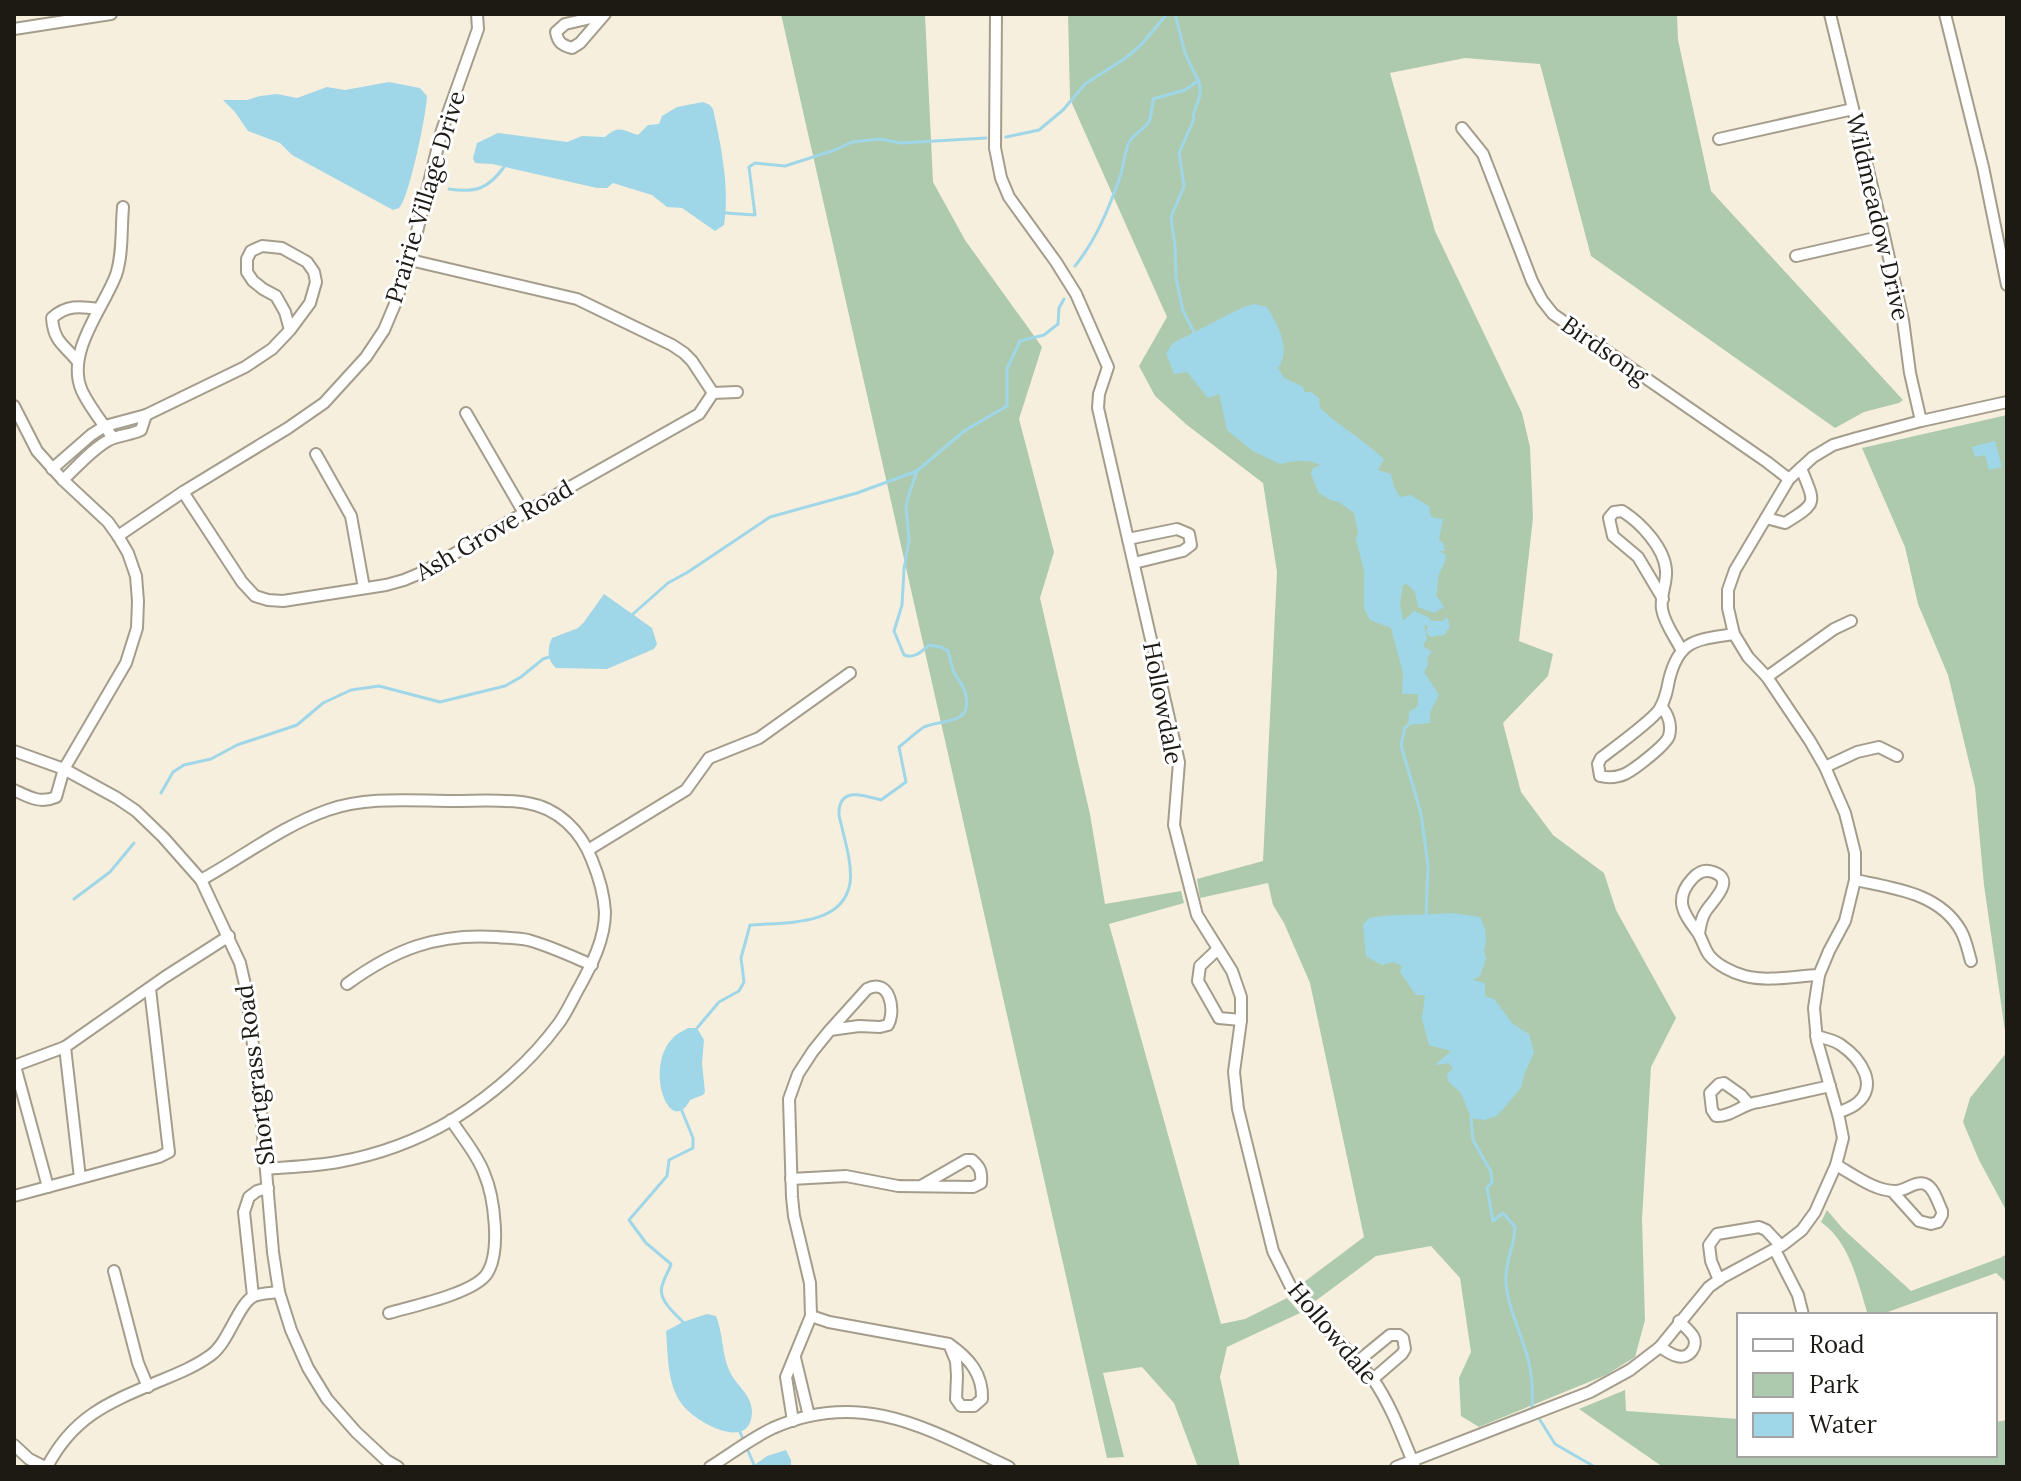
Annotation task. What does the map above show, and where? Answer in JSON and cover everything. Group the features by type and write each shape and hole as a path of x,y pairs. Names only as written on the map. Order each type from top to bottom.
{"street":[{"path":"24,14 29,26"},
{"path":"14,29 111,14"},
{"name":"Prairie Village Drive","path":"118,536 324,403 366,357 384,330 410,260 442,130 478,29 477,14"},
{"name":"Hollowdale","path":"996,14 995,148 1001,178 1009,197 1076,294 1108,367 1098,408 1179,762 1174,825 1197,915 1232,971 1241,997 1234,1072 1238,1109 1273,1251 1292,1289 1373,1379 1391,1408 1413,1464"},
{"name":"Wildmeadow Drive","path":"1830,14 1903,320 1910,373 1921,421"},
{"path":"1945,14 1983,167 2007,285"},
{"path":"1719,139 1853,109"},
{"name":"Birdsong","path":"1462,128 1483,154 1532,281 1553,314 1789,479"},
{"path":"113,438 82,391 78,362 119,262 123,207"},
{"path":"1796,256 1884,236"},
{"path":"52,469 105,426 146,415 245,367 272,349 290,330 310,303 316,282 314,272 307,262 282,248 262,246 251,251 247,259 247,272 253,281 276,296 290,330"},
{"path":"410,260 577,299 684,353 713,393 737,392"},
{"path":"78,362 70,351 59,344 52,318 70,307 98,309"},
{"name":"Ash Grove Road","path":"183,492 242,582 255,596 283,601 364,588 404,580 423,572 699,414 713,393"},
{"path":"1396,1467 1413,1464 1590,1392 1630,1370 1660,1347 1709,1287 1778,1248 1802,1230 1815,1212 1836,1165 1843,1138 1816,1036 1814,1008 1819,975 1845,921 1855,880 1855,853 1845,813 1825,767 1767,677 1748,657 1734,634 1728,608 1728,590 1735,570 1789,479 1813,457 1833,445 2007,402"},
{"path":"14,406 37,451 108,522 118,536 136,576 138,601 137,628 126,663 64,769 56,797 46,802 14,790"},
{"path":"466,413 524,513"},
{"path":"63,480 113,438 141,430 146,415"},
{"path":"86,439 95,450"},
{"path":"316,454 351,516 364,588"},
{"path":"1766,518 1785,523 1809,508 1811,494 1801,468"},
{"path":"1663,599 1638,557 1613,536 1609,518 1614,512 1622,511 1634,518 1649,534 1664,559 1666,571 1662,609 1681,649"},
{"path":"1128,539 1177,529 1189,534 1191,545 1183,551 1134,563"},
{"path":"1767,677 1834,629 1851,621"},
{"path":"1661,706 1669,720 1669,737 1662,746 1626,774 1600,776 1598,764 1601,758 1658,712 1681,649 1691,643 1734,634"},
{"path":"588,850 686,790 709,758 759,738 850,673"},
{"path":"1825,767 1857,752 1879,747 1897,756"},
{"name":"Shortgrass Road","path":"14,751 64,769 136,811 201,880 229,936 246,989 279,1292 291,1330 308,1368 327,1399 356,1432 398,1467"},
{"path":"201,880 306,819 350,804 379,801 528,803 548,809 565,820 582,839 603,892 603,933 592,965 560,1022 509,1078 451,1120 409,1141 339,1162 266,1169"},
{"path":"1699,934 1706,911 1722,891 1723,881 1718,874 1710,871 1695,875 1684,888 1682,899 1689,923 1699,934 1708,955 1724,968 1743,976 1819,975"},
{"path":"1855,880 1908,891 1930,901 1950,915 1962,933 1971,961"},
{"path":"347,984 380,961 403,951 470,935 524,939 592,965"},
{"path":"48,1187 14,1066 65,1047 229,936"},
{"path":"1218,949 1200,966 1198,981 1219,1018 1241,1020"},
{"path":"793,1421 786,1377 811,1316 810,1283 794,1216 789,1099 798,1074 813,1051 830,1030 867,989 874,985 881,986 887,992 893,1014 888,1025 830,1030"},
{"path":"14,1196 169,1152 150,989"},
{"path":"1816,1036 1843,1046 1868,1078 1863,1097 1855,1105 1838,1113"},
{"path":"65,1047 80,1178"},
{"path":"1748,1103 1830,1086"},
{"path":"389,1313 454,1294 472,1286 487,1274 495,1249 496,1228 489,1186 484,1171 451,1120"},
{"path":"791,1179 846,1176 898,1186 973,1187 981,1183 982,1172 972,1160 966,1160 921,1186"},
{"path":"1836,1165 1892,1191 1923,1183 1930,1186 1942,1211 1938,1222 1919,1221 1892,1191"},
{"path":"253,1296 244,1212 249,1197 268,1188"},
{"path":"1719,1280 1711,1261 1709,1245 1717,1234 1759,1227 1766,1230 1778,1248 1802,1313"},
{"path":"114,1271 138,1363 148,1387"},
{"path":"14,1445 29,1459 46,1467 57,1447 83,1419 214,1353 253,1296 279,1292"},
{"path":"811,1316 949,1344 964,1355 977,1372 982,1394 979,1403 974,1406 961,1406 956,1399 956,1361 949,1344"},
{"path":"1660,1347 1680,1357 1692,1351 1694,1338 1679,1321"},
{"path":"1357,1362 1390,1335 1403,1338 1405,1349 1402,1354 1373,1379"},
{"path":"795,1356 809,1416"},
{"path":"710,1467 759,1435 793,1421 809,1416 856,1413 901,1419 923,1427 990,1463 1009,1467"}],"green space":[{"path":"781,14 925,14 933,182 965,240 1042,347 1019,419 1054,552 1040,598 1090,814 1105,904 1181,891 1184,903 1109,924 1221,1324 1245,1319 1287,1298 1300,1313 1227,1347 1220,1377 1240,1467 1198,1467 1174,1403 1142,1367 1103,1373 1124,1457 1107,1458"},
{"path":"1068,14 1677,14 1678,40 1711,191 1903,400 1864,412 1835,428 1591,256 1540,64 1465,58 1390,73 1435,231 1522,413 1530,447 1533,518 1519,641 1553,654 1548,676 1503,723 1521,792 1553,835 1604,873 1616,910 1676,1018 1651,1067 1642,1219 1645,1320 1635,1357 1606,1375 1479,1427 1461,1416 1459,1378 1471,1352 1460,1278 1431,1246 1376,1256 1314,1302 1300,1285 1364,1237 1310,983 1273,905 1268,883 1200,898 1197,879 1263,861 1277,572 1263,483 1187,425 1155,396 1139,366 1167,317 1070,99"},
{"path":"2007,415 2007,1045 1984,885 1975,787 1948,675 1918,604 1905,547 1862,448"},
{"path":"2007,1052 2007,1212 1963,1122 1970,1098"},
{"path":"1827,1210 1843,1229 1911,1291 2007,1254 2007,1283 1996,1273 1885,1313 1867,1313 1846,1252 1831,1230 1821,1222"},
{"path":"1625,1390 1626,1411 1737,1419 1737,1457 1997,1457 1997,1422 2007,1420 2007,1467 1663,1467 1579,1409"}],"water":[{"path":"389,82 420,88 427,96 408,189 399,208 393,210 292,155 280,143 248,131 223,100 247,100 277,94 297,98 327,87 345,90"},
{"path":"703,102 713,109 725,182 724,225 715,231 682,208 667,207 652,195 613,183 607,188 597,188 492,164 475,163 473,158 477,143 498,133 567,142 582,136 605,137 617,130 638,135 648,125 659,124 662,116 677,107"},
{"path":"1254,304 1267,307 1279,329 1284,353 1278,368 1284,378 1319,398 1320,408 1384,459 1378,470 1391,474 1400,497 1410,495 1429,506 1431,517 1443,519 1439,540 1445,551 1439,551 1446,555 1436,595 1444,607 1434,613 1418,607 1415,592 1407,584 1403,585 1400,603 1403,621 1414,611 1432,621 1443,621 1447,617 1450,627 1444,635 1430,637 1426,632 1428,626 1424,625 1427,638 1423,646 1432,652 1427,658 1428,665 1424,672 1439,695 1430,712 1430,723 1408,725 1409,712 1418,706 1418,694 1402,694 1403,673 1391,628 1370,620 1364,608 1364,571 1356,539 1358,532 1354,513 1318,492 1311,474 1312,469 1320,465 1306,461 1280,464 1253,451 1227,430 1219,394 1208,398 1187,372 1174,374 1166,353 1173,343"},
{"path":"1995,441 2002,467 1989,470 1985,455 1975,457 1972,447"},
{"path":"604,594 652,628 657,644 654,649 607,669 556,668 549,654 552,638 578,628"},
{"path":"1451,913 1480,917 1485,929 1486,959 1480,976 1473,980 1485,983 1485,996 1494,999 1513,1024 1529,1034 1534,1053 1521,1088 1497,1116 1484,1120 1471,1118 1461,1093 1448,1081 1447,1074 1453,1069 1449,1063 1435,1065 1451,1051 1429,1045 1422,1019 1425,995 1416,995 1400,972 1402,966 1393,962 1382,965 1366,956 1363,925 1369,918"},
{"path":"688,1028 697,1028 704,1040 702,1063 705,1092 690,1100 682,1110 675,1111 663,1095 660,1066 672,1039"},
{"path":"707,1314 716,1316 729,1370 751,1406 749,1424 742,1431 721,1430 697,1418 681,1403 673,1387 666,1331"},
{"path":"786,1450 791,1467 745,1467 753,1466 767,1456"}],"waterway":[{"path":"1006,137 1039,130 1063,110 1085,84 1141,45 1167,14"},
{"path":"1175,14 1185,53 1200,85 1194,119 1179,153 1184,186 1171,217 1176,278 1183,311 1194,332"},
{"path":"1075,266 1106,212 1128,145 1149,121 1153,99 1185,90 1199,80"},
{"path":"726,213 755,215 749,167 755,163 785,166 852,142 880,139 901,143 986,138"},
{"path":"449,189 481,188 504,167"},
{"path":"633,614 668,583 770,517 857,493 917,471 964,431 1007,406 1007,369 1020,341 1044,335 1058,324 1059,308 1064,299"},
{"path":"697,1028 719,1002 739,991 744,982 741,958 750,925 795,922 824,915 836,908 845,897 851,875 839,815 843,800 853,795 881,800 906,782 899,747 924,727 955,719 965,711 965,692 953,670 948,651 929,645 914,655 904,655 894,631 902,605 909,540 906,506 917,471"},
{"path":"161,793 173,772 184,765 211,759 237,745 297,725 323,703 351,690 379,686 440,702 505,686 549,657"},
{"path":"1408,725 1401,745 1421,814 1428,865 1426,916"},
{"path":"74,899 110,872 134,843"},
{"path":"682,1111 693,1138 693,1148 669,1160 667,1176 629,1220 646,1243 671,1264 662,1294 683,1322"},
{"path":"1471,1118 1473,1140 1491,1172 1492,1182 1487,1188 1493,1221 1503,1213 1515,1227 1506,1283 1529,1363 1532,1407"},
{"path":"1540,1420 1555,1444 1595,1467"},
{"path":"740,1432 755,1467"}]}
